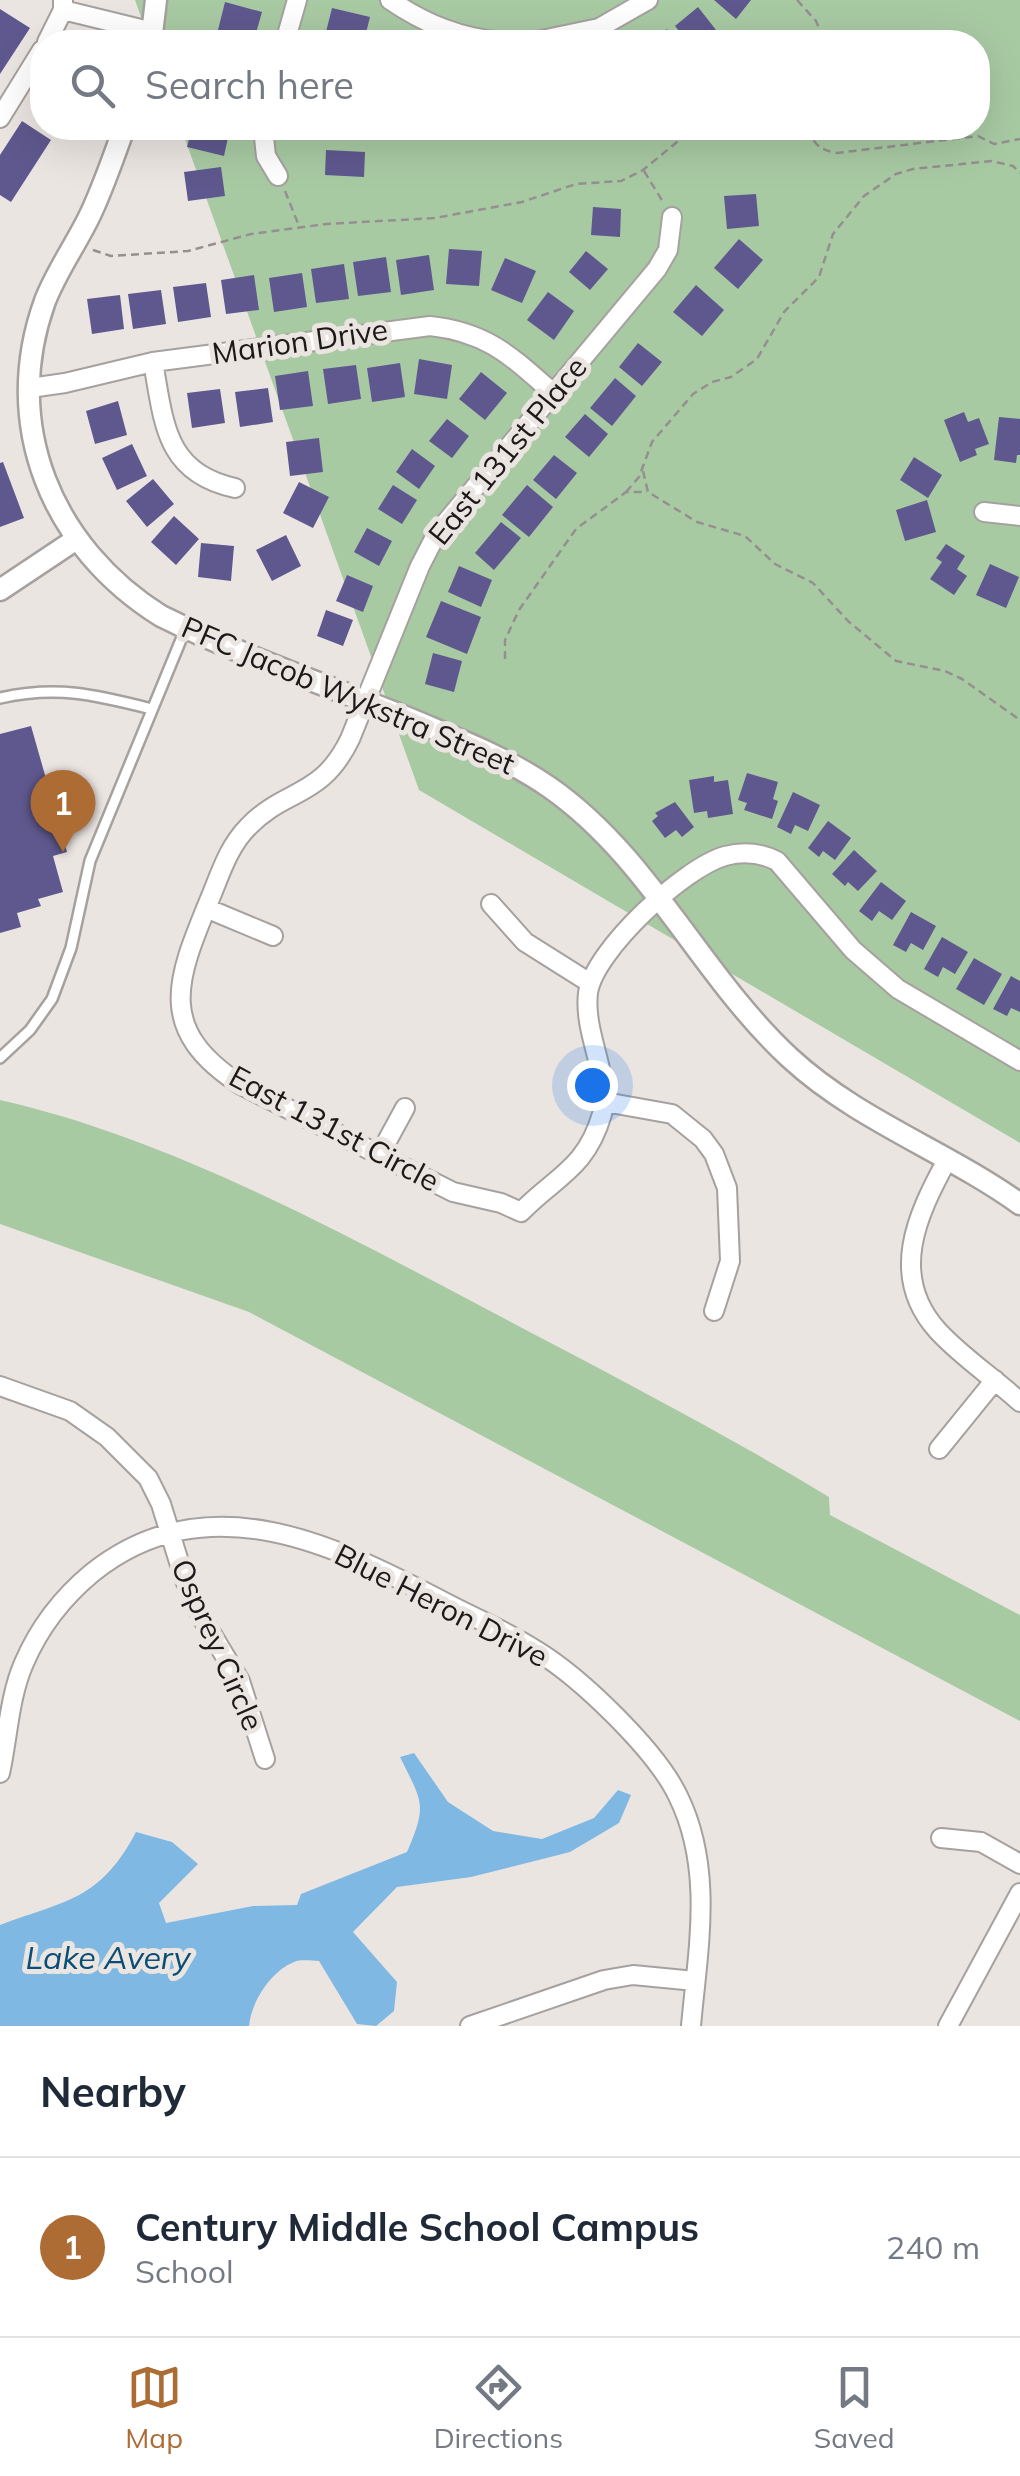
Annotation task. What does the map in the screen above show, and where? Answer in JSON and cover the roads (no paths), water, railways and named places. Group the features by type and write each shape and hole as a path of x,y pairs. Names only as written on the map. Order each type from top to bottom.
{"street":[{"path":"153,30 156,0"},
{"path":"288,30 296,0"},
{"path":"390,0 445,30"},
{"path":"589,30 648,0"},
{"path":"53,30 64,5 133,30"},
{"path":"0,118 30,69"},
{"name":"PFC Jacob Wykstra Street","path":"119,140 91,213 45,302 34,336 30,428 40,468 62,520 76,540 138,602 186,628 474,746 527,772 590,818 790,1059 824,1087 1020,1204"},
{"path":"264,140 266,156 278,176"},
{"name":"East 131st Place","path":"366,701 437,533 663,260 672,217"},
{"name":"Marion Drive","path":"30,388 153,362 430,326 488,340 552,392"},
{"path":"153,362 164,425 174,446 198,476 235,488"},
{"path":"984,512 1020,516"},
{"path":"0,590 76,540"},
{"name":"East 131st Circle","path":"366,701 342,756 328,774 263,815 236,842 184,959 181,979 187,1033 214,1065 241,1086 453,1192 521,1212 576,1164 594,1138 604,1102"},
{"path":"714,1311 730,1262 727,1188 714,1154 703,1139 672,1114 604,1102 587,1014 590,982 620,935 660,899 714,860 740,852 765,855 777,861 853,950 898,990 1020,1061"},
{"path":"492,904 525,942 590,982"},
{"path":"206,908 273,936"},
{"path":"380,1154 405,1108"},
{"path":"948,1160 913,1232 910,1259 914,1286 939,1332 1020,1402"},
{"path":"939,1448 994,1380"},
{"name":"Osprey Circle","path":"0,1386 50,1402 107,1437 136,1464 156,1491 168,1533 202,1618 240,1680 265,1758"},
{"name":"Blue Heron Drive","path":"0,1773 11,1708 24,1664 48,1618 114,1556 168,1533 221,1526 250,1528 321,1544 378,1567 524,1642 555,1664 638,1740 670,1780 695,1841 702,1886 691,2026"},
{"path":"941,1838 981,1842 1020,1864"},
{"path":"948,2026 1020,1893"},
{"path":"470,2026 604,1980 633,1975 695,1981"}],"lane":[{"path":"0,1058 30,1030 52,1000 71,948 90,862 186,628"},
{"path":"0,698 52,689 84,692 152,708"}],"water":[{"name":"Lake Avery","path":"414,1753 448,1802 493,1831 542,1839 594,1818 618,1790 631,1795 619,1823 570,1852 471,1877 397,1887 353,1932 397,1982 394,2011 376,2026 357,2024 319,1961 303,1960 286,1966 270,1980 254,2007 249,2026 0,2026 0,1925 63,1903 95,1885 123,1854 136,1832 172,1842 198,1864 159,1903 166,1923 253,1906 297,1905 301,1894 407,1852 418,1823 420,1803 400,1757"}],"place":[{"name":"Century Middle School Campus","path":"63,852"}]}
